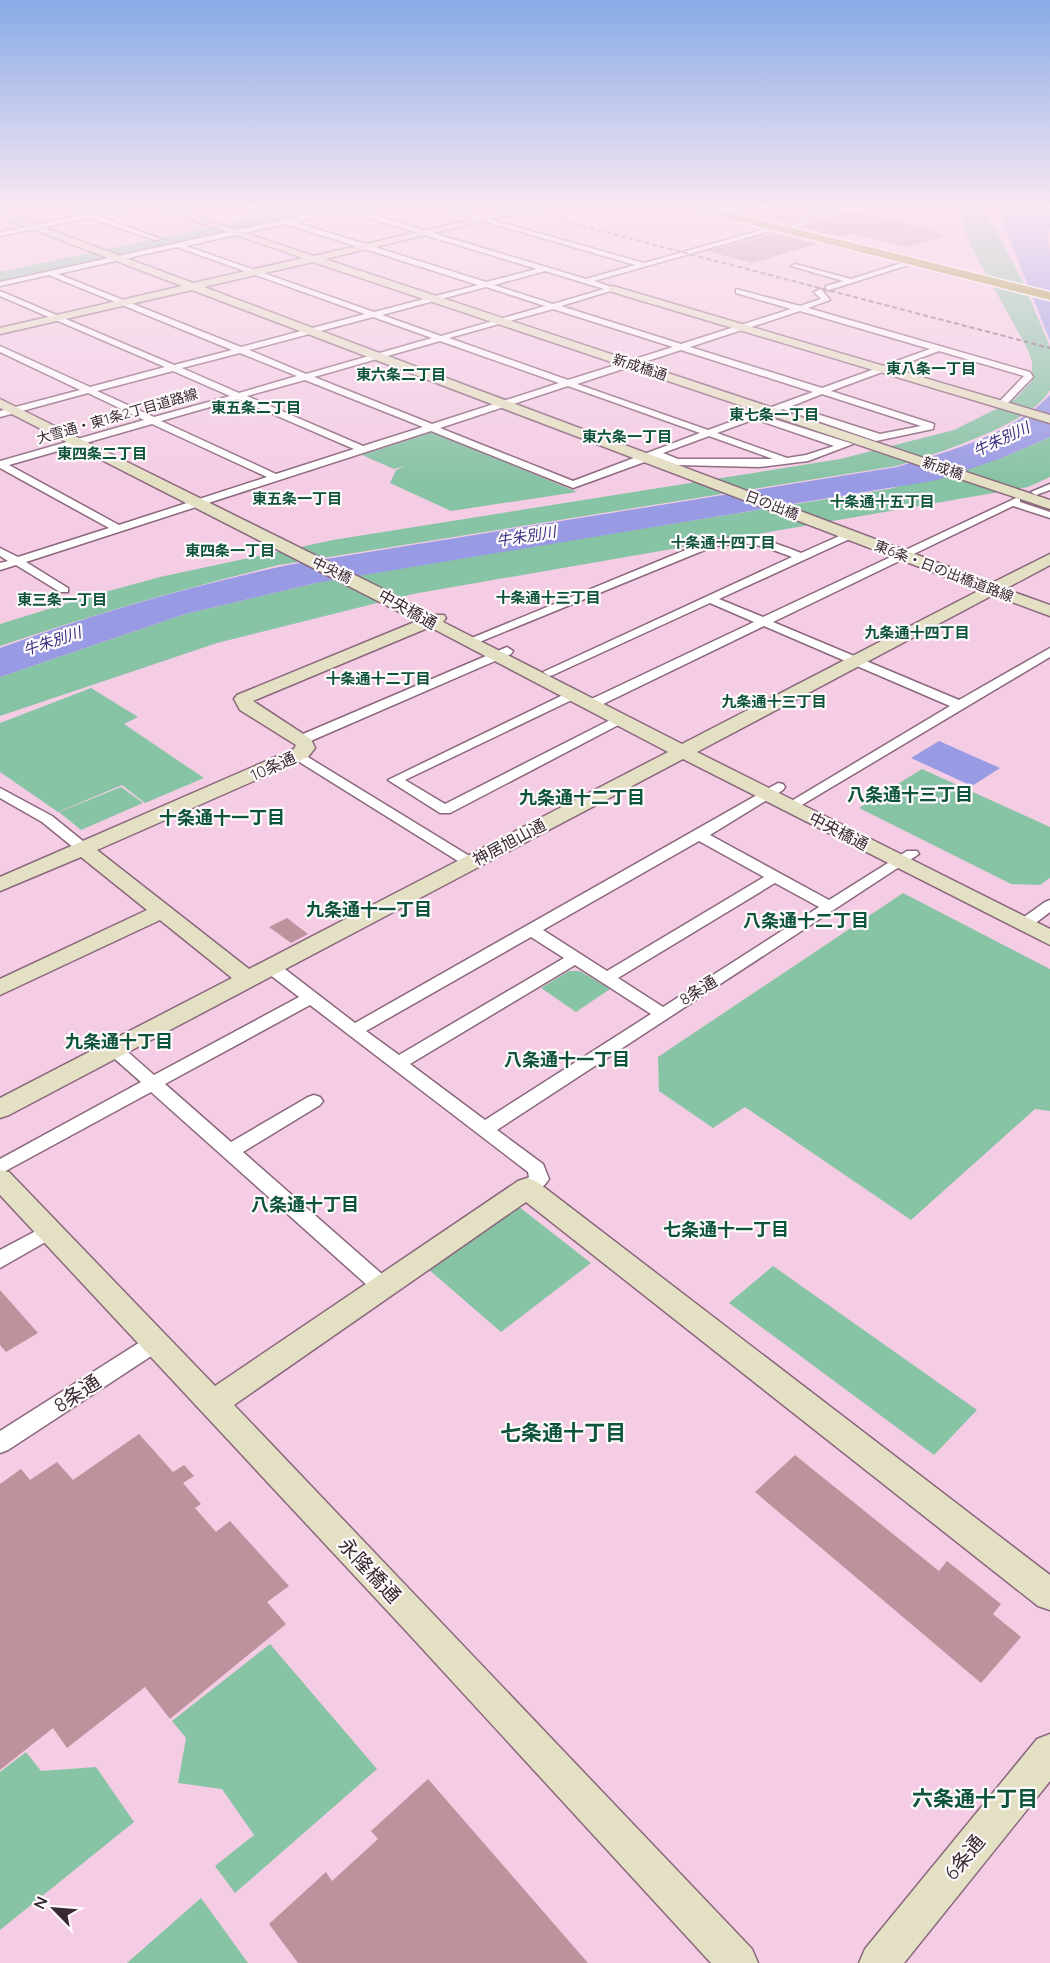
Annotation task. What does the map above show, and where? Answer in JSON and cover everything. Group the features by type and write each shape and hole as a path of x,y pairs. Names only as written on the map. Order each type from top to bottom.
{"street":[{"path":"11,298 361,449"},
{"path":"110,298 573,485 940,348"},
{"path":"0,333 152,298"},
{"path":"222,298 648,456 677,462 750,465 808,458 845,444 755,416"},
{"path":"324,298 787,461"},
{"name":"新成橋通","path":"430,298 770,411 882,443"},
{"path":"0,414 439,298"},
{"path":"526,298 931,426 882,443 783,406"},
{"name":"大雪通・東1条2丁目道路線","path":"0,464 583,298"},
{"path":"642,298 1050,419"},
{"path":"761,298 1028,375 1025,384 1001,405"},
{"path":"0,567 825,300 823,298"},
{"path":"0,349 274,477"},
{"path":"0,393 21,409"},
{"path":"0,403 21,409 203,501"},
{"name":"新成橋","path":"882,443 1000,487 1046,495"},
{"name":"日の出橋","path":"648,456 844,533"},
{"path":"0,464 118,529"},
{"name":"中央橋","path":"203,501 292,550 373,590"},
{"path":"596,702 1015,502 1050,515"},
{"path":"549,672 801,557 844,533"},
{"name":"東6条・日の出橋道路線","path":"844,533 1050,611"},
{"path":"474,640 709,544 730,540 757,540 801,557"},
{"path":"0,551 64,590"},
{"name":"神居旭山通","path":"0,1109 1050,560"},
{"name":"中央橋通","path":"373,590 435,619 571,695 596,702 906,858 1040,917 1050,938"},
{"path":"710,599 959,705"},
{"name":"10条通","path":"0,885 84,849 300,747 246,706 243,699 435,619"},
{"path":"795,802 1050,652"},
{"path":"300,747 501,654"},
{"name":"中央橋通","path":"501,654 549,672 621,720 689,748"},
{"path":"571,695 395,780 445,810 621,720"},
{"path":"300,747 471,863"},
{"path":"355,1030 773,791"},
{"path":"0,792 47,819 160,912 247,979"},
{"path":"699,835 830,907"},
{"name":"8条通","path":"485,1129 906,858"},
{"path":"607,978 774,877"},
{"path":"0,988 160,912"},
{"path":"532,930 662,1014"},
{"path":"399,1063 575,958"},
{"path":"212,1404 384,1288 539,1179 536,1169 271,967"},
{"path":"0,1167 311,997"},
{"path":"114,1049 384,1288"},
{"path":"230,1151 314,1101"},
{"name":"永隆橋通","path":"0,1179 738,1963"},
{"path":"527,1188 1050,1595"},
{"path":"0,1260 49,1231"},
{"name":"8条通","path":"0,1443 155,1343"},
{"name":"6条通","path":"879,1963 1050,1752"}],"green space":[{"path":"999,298 1029,298 1050,347 1050,390 1040,403 1003,426 956,446 896,466 279,565 139,602 0,646 0,624 160,577 333,540 840,459 954,430 1014,400 1032,381 1032,361"},
{"path":"433,432 577,492 451,511 390,483 396,470 405,466 394,469 362,455"},
{"path":"1050,437 1050,477 1028,487 413,594 217,643 0,716 0,677 185,614 316,583 379,571 889,489 999,459"},
{"path":"91,688 138,717 124,724 204,778 145,803 122,785 58,812 0,772 0,723"},
{"path":"922,769 1050,827 1050,878 1040,885 1011,884 859,808"},
{"path":"121,787 143,803 81,830 59,812"},
{"path":"903,893 1050,969 1050,1111 1035,1109 911,1220 745,1107 713,1128 659,1091 658,1057"},
{"path":"569,971 580,971 610,989 576,1012 541,988"},
{"path":"518,1206 591,1263 501,1332 427,1268"},
{"path":"773,1266 977,1410 934,1455 729,1303"},
{"path":"270,1644 377,1769 235,1893 215,1866 254,1835 222,1789 178,1783 186,1738 172,1721"},
{"path":"26,1752 41,1771 96,1767 134,1822 0,1930 0,1772"},
{"path":"201,1898 248,1963 127,1963"}],"water":[{"path":"1033,298 1050,298 1050,341"},
{"name":"牛朱別川","path":"1050,395 1050,437 999,459 937,480 316,583 185,614 0,677 0,648 106,612 215,582 288,565 897,467 958,448 999,431 1035,409"},
{"path":"939,741 1000,768 972,786 911,758"}],"building":[{"path":"287,918 308,934 291,943 269,927"},
{"path":"0,1290 38,1333 6,1352 0,1345"},
{"path":"139,1434 173,1472 184,1465 194,1476 183,1483 201,1504 195,1508 216,1532 230,1521 289,1586 267,1602 286,1624 170,1719 145,1687 67,1748 53,1728 0,1770 0,1484 21,1469 30,1480 57,1462 73,1480"},
{"path":"795,1455 939,1571 947,1561 1001,1604 993,1614 1021,1637 981,1683 755,1492"},
{"path":"428,1779 588,1963 298,1963 269,1924 326,1872 332,1881 378,1839 371,1831"}],"railway":[{"path":"857,298 1050,348"}],"district":[{"name":"東八条一丁目","path":"931,368"},
{"name":"東六条二丁目","path":"401,374"},
{"name":"東五条二丁目","path":"256,407"},
{"name":"東七条一丁目","path":"774,414"},
{"name":"東六条一丁目","path":"627,436"},
{"name":"東四条二丁目","path":"102,453"},
{"name":"東五条一丁目","path":"297,498"},
{"name":"十条通十五丁目","path":"882,501"},
{"name":"十条通十四丁目","path":"723,542"},
{"name":"東四条一丁目","path":"230,550"},
{"name":"十条通十三丁目","path":"548,597"},
{"name":"東三条一丁目","path":"62,599"},
{"name":"九条通十四丁目","path":"917,632"},
{"name":"十条通十二丁目","path":"378,678"},
{"name":"九条通十三丁目","path":"774,701"},
{"name":"八条通十三丁目","path":"910,794"},
{"name":"九条通十二丁目","path":"582,797"},
{"name":"十条通十一丁目","path":"222,817"},
{"name":"九条通十一丁目","path":"369,909"},
{"name":"八条通十二丁目","path":"806,920"},
{"name":"九条通十丁目","path":"119,1041"},
{"name":"八条通十一丁目","path":"567,1059"},
{"name":"八条通十丁目","path":"305,1204"},
{"name":"七条通十一丁目","path":"726,1229"},
{"name":"七条通十丁目","path":"563,1432"},
{"name":"六条通十丁目","path":"975,1798"}]}
